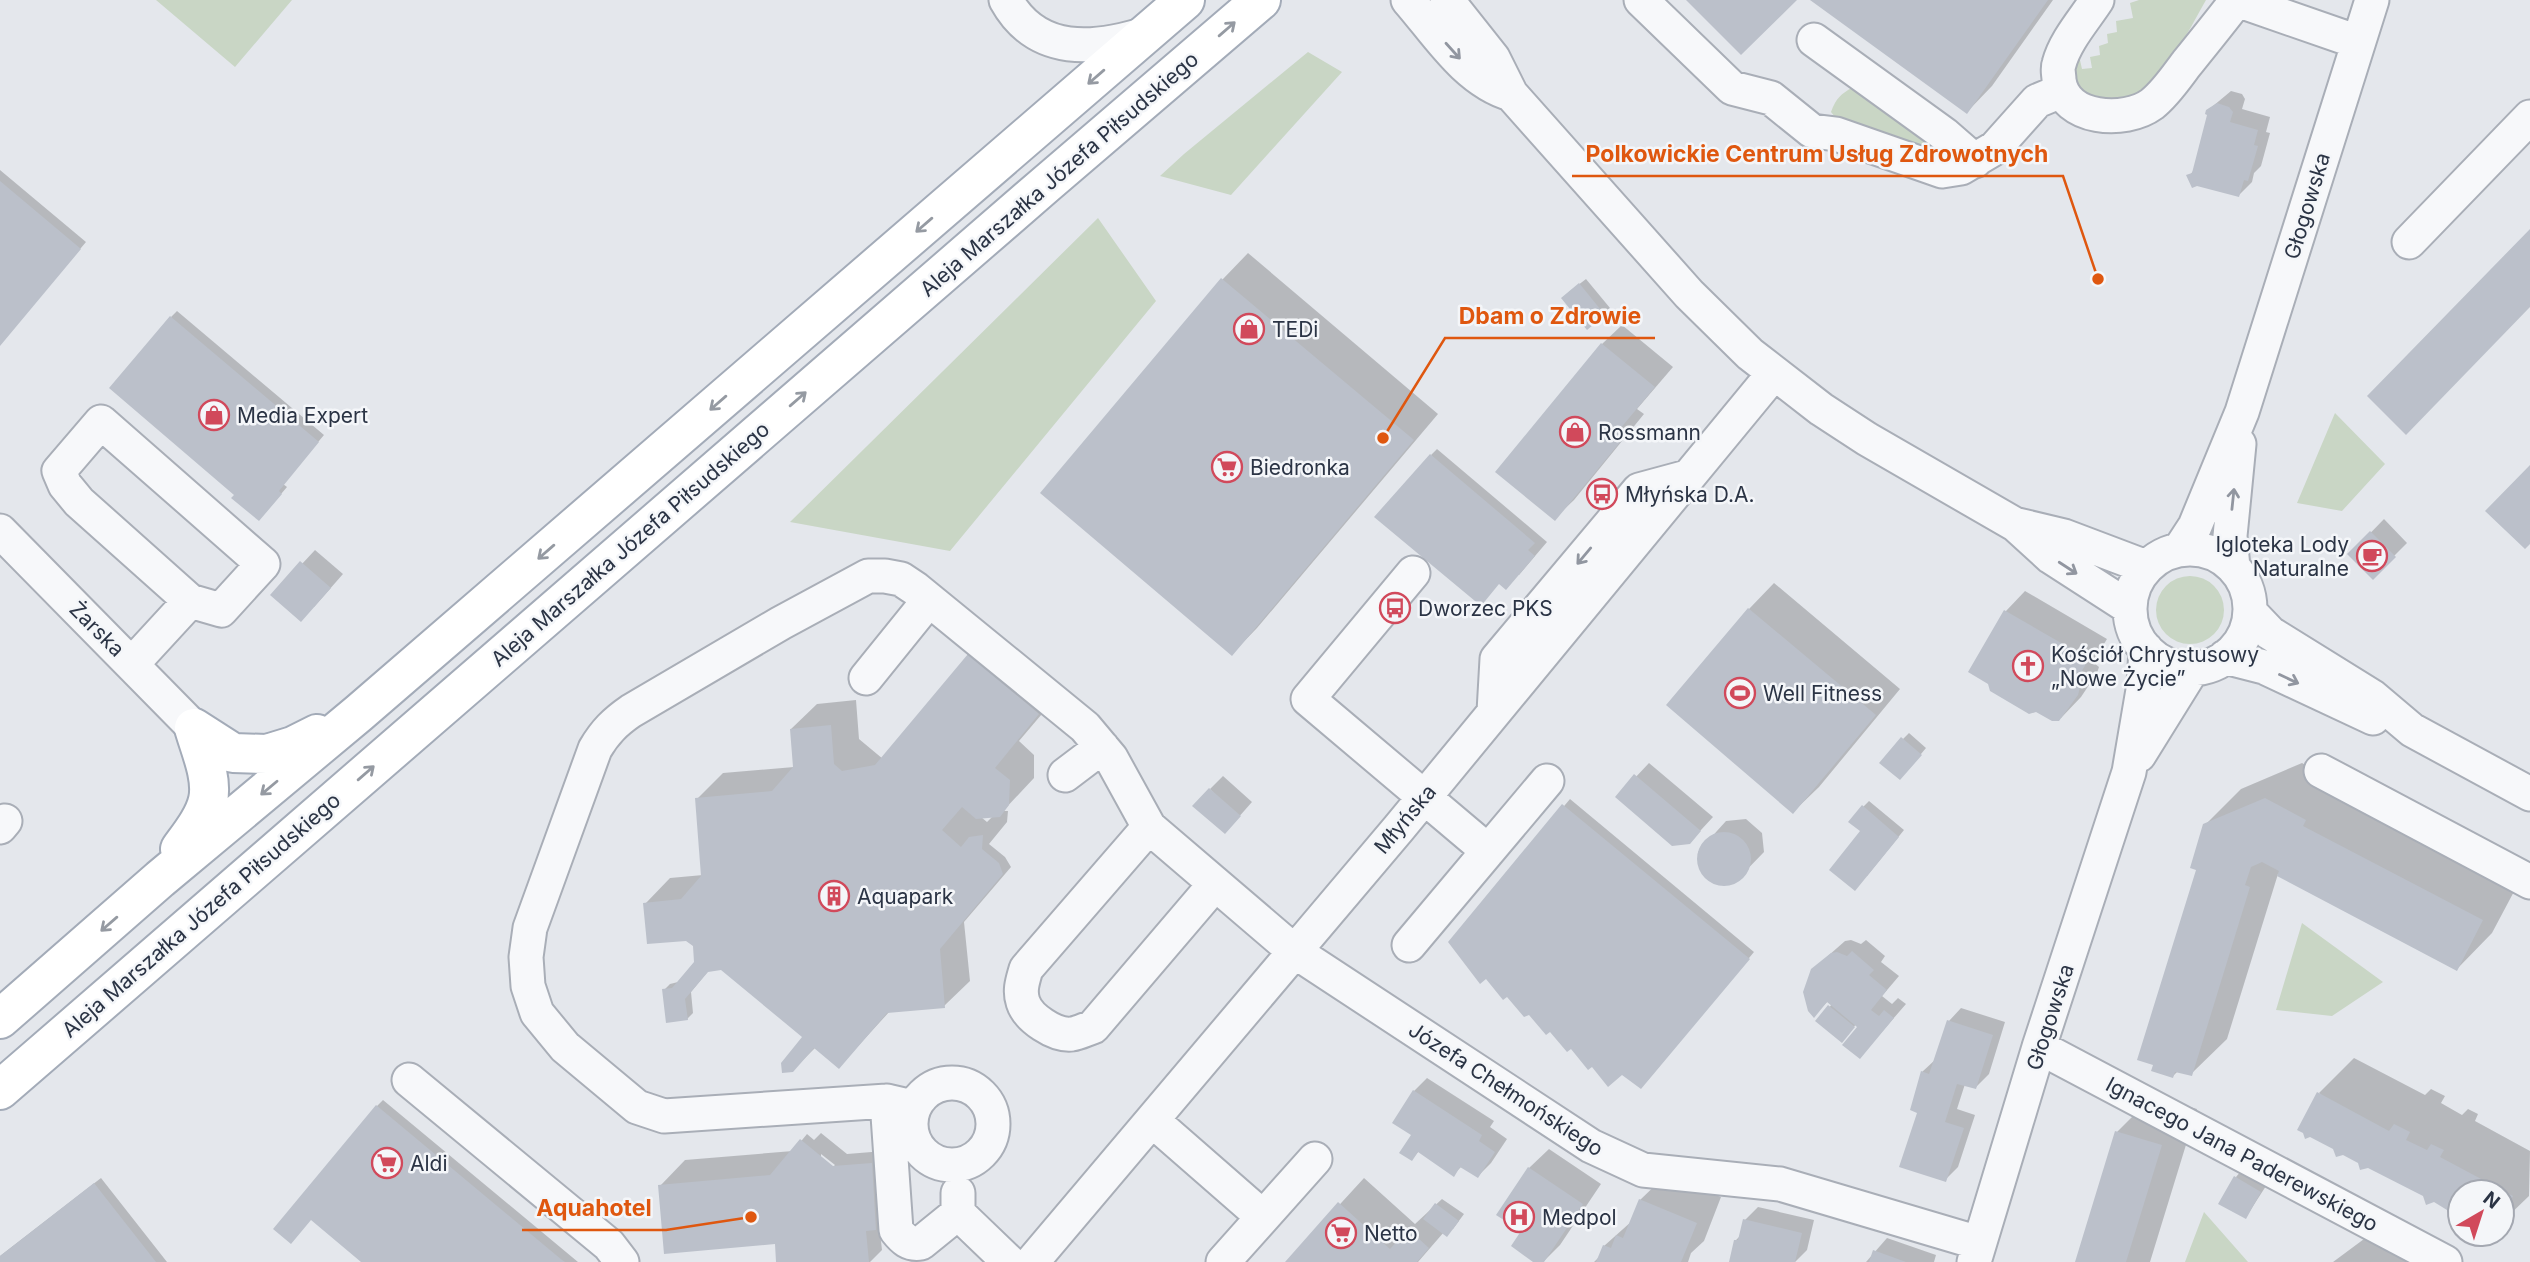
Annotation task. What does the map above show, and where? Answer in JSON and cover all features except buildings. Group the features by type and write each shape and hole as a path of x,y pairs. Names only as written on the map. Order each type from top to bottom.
{"main road":[{"path":"0,1019 160,878 359,713 1185,0"},
{"name":"Aleja Marszałka Józefa Piłsudskiego","path":"0,1090 1261,0"},
{"path":"194,728 233,753 267,754 293,746 359,713"},
{"path":"160,878 195,827 208,800 207,774 194,728"}],"street":[{"path":"1006,0 1018,17 1038,34 1064,44 1093,46 1148,33"},
{"path":"1408,0 1477,76 1498,90 1511,94"},
{"path":"1447,0 1493,58 1511,94 1714,320 1774,373 1821,409 1867,439 2016,525 2051,557 2130,608"},
{"path":"1641,0 1732,88 1771,98 1812,131 1836,134 1942,171 1961,168 1976,161 1995,148 2037,102 2061,91"},
{"path":"2097,0 2068,43 2058,67 2061,91 2085,111 2102,116 2129,113 2151,105 2237,0 2358,42"},
{"name":"Głogowska","path":"2180,550 2194,526 2242,411 2372,0"},
{"path":"1814,40 1944,134 1976,161"},
{"path":"2409,242 2530,117"},
{"name":"Młyńska","path":"1032,1262 1424,797 1774,373"},
{"name":"Głogowska","path":"2233,567 2230,526 2242,411"},
{"path":"101,422 263,564 221,610 190,601 79,502 65,485 59,471 101,422"},
{"path":"2016,525 2064,536 2146,567"},
{"name":"Żarska","path":"0,531 194,728"},
{"path":"2180,550 2210,552 2233,567 2245,585 2250,612 2241,639 2225,657 2212,664 2193,668 2167,664 2146,649 2132,625 2130,608 2135,584 2146,567 2162,556 2180,550"},
{"path":"1413,572 1308,699 1488,851"},
{"path":"900,1104 914,1142 924,1156 939,1164 957,1166 973,1160 986,1148 993,1132 992,1115 985,1099 972,1087 956,1082 938,1084 900,1104 664,1116 637,1107 565,1047 537,1013 528,986 526,957 530,928 595,749 614,723 781,623 869,576 901,579 1085,727 1129,787 1149,827 1026,969 1020,987 1023,1003 1036,1018 1052,1030 1070,1034 1093,1027 1215,884"},
{"path":"866,678 929,600"},
{"path":"132,664 190,601"},
{"path":"2250,612 2270,633 2373,697 2412,730"},
{"name":"Głogowska","path":"1976,1253 2039,1047 2129,772 2144,684 2146,649"},
{"path":"2225,657 2264,667 2364,714 2412,730 2530,794"},
{"name":"Głogowska","path":"2129,772 2193,668"},
{"path":"1065,775 1102,747"},
{"path":"2321,771 2530,882"},
{"path":"1409,945 1547,781"},
{"name":"Józefa Chełmońskiego","path":"1149,827 1294,951 1591,1146 1622,1161 1660,1173 1780,1184 1976,1253"},
{"name":"Ignacego Jana Paderewskiego","path":"2039,1047 2445,1262"},
{"path":"409,1080 609,1245 622,1262"},
{"path":"900,1104 896,1230 903,1239 914,1244 921,1242 958,1213"},
{"path":"1153,1121 1264,1217"},
{"path":"1223,1262 1315,1159"},
{"path":"957,1166 958,1213 1009,1262"}],"green space":[{"path":"156,0 292,0 235,67"},
{"path":"2139,0 2206,0 2171,59 2148,86 2122,101 2100,103 2072,83 2077,47 2082,69 2092,68 2090,57 2100,55 2099,46 2108,43 2107,34 2117,32 2116,21 2133,18 2130,3"},
{"path":"1308,52 1342,72 1231,195 1160,176 1184,154"},
{"path":"1853,87 1940,148 1939,153 1835,117 1831,112 1835,103"},
{"path":"1098,218 1156,301 950,551 790,522"},
{"path":"2335,413 2385,464 2342,511 2297,503"},
{"path":"2183,576 2197,576 2209,581 2219,591 2224,610 2219,629 2209,639 2197,644 2183,644 2171,639 2161,629 2156,617 2156,603 2161,591 2171,581"},
{"path":"2302,923 2383,982 2332,1016 2276,1010"},
{"path":"2204,1212 2248,1262 2185,1262"}],"place":[{"name":"Polkowickie Centrum Usług Zdrowotnych","path":"2098,279"},
{"name":"TEDi","path":"1249,329"},
{"name":"Media Expert","path":"214,415"},
{"name":"Rossmann","path":"1575,432"},
{"name":"Dbam o Zdrowie","path":"1383,438"},
{"name":"Biedronka","path":"1227,467"},
{"name":"Młyńska D.A.","path":"1602,494"},
{"name":"Igloteka Lody Naturalne","path":"2372,556"},
{"name":"Dworzec PKS","path":"1395,608"},
{"name":"Kościół Chrystusowy „Nowe Życie”","path":"2028,666"},
{"name":"Well Fitness","path":"1740,693"},
{"name":"Aquapark","path":"834,896"},
{"name":"Aldi","path":"387,1163"},
{"name":"Aquahotel","path":"751,1217"},
{"name":"Medpol","path":"1519,1217"},
{"name":"Netto","path":"1341,1233"}]}
